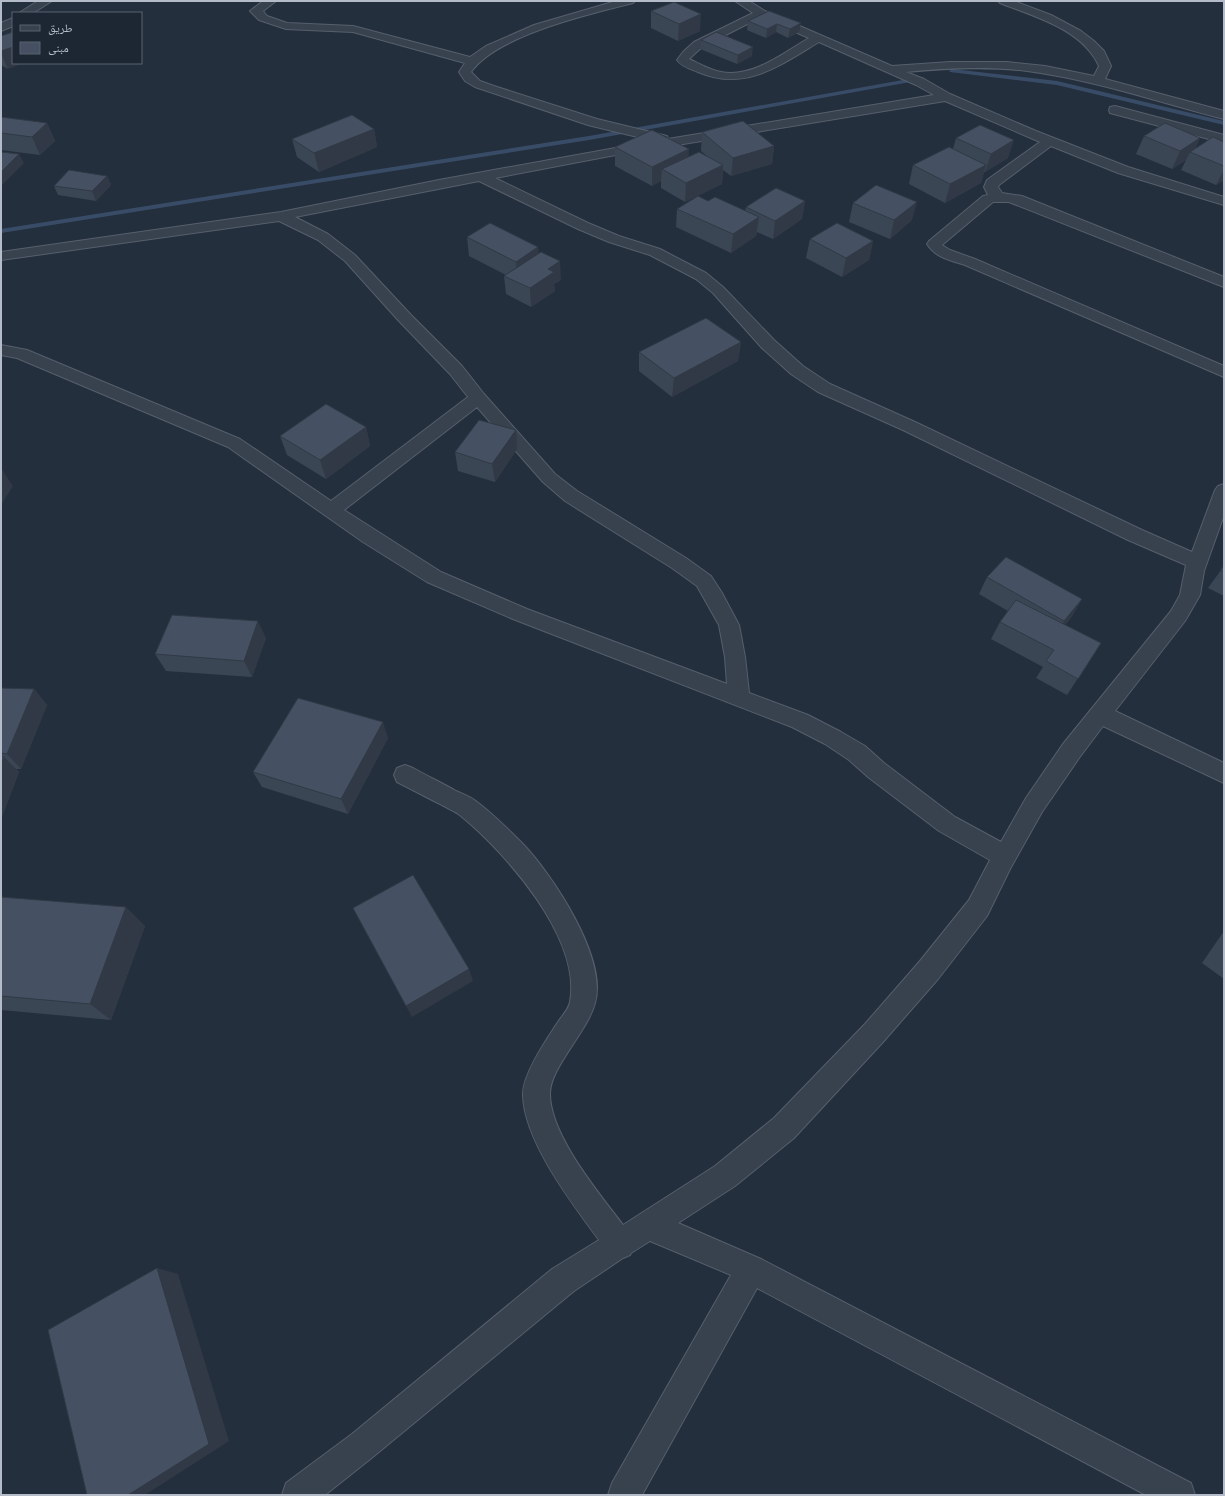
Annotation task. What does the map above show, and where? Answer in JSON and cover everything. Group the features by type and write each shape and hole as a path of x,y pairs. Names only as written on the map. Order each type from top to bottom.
{"street":[{"path":"27,12 46,1"},
{"path":"270,1 256,11 258,16 286,26 353,29 472,61"},
{"path":"630,1 566,19 507,39 488,49 472,61 466,66 465,72 468,78 474,83 490,89 594,122 645,136 676,141"},
{"path":"741,1 761,13 920,82 946,97 1050,141 1123,170 1224,201"},
{"path":"1004,1 1037,14 1069,30 1090,44 1099,53 1105,66 1097,82"},
{"path":"761,13 733,28 709,38 690,51 683,60 716,74 726,76 744,76 764,68 818,38"},
{"path":"1,28 12,21"},
{"path":"892,70 934,66 1010,66 1044,70 1097,82 1224,115"},
{"path":"1,256 281,216 481,176 676,141 946,97"},
{"path":"1115,110 1224,139"},
{"path":"1050,141 992,183 990,188 992,192 998,196 1017,199 1224,282"},
{"path":"481,176 583,226 614,239 655,252 701,276 718,290 768,344 797,370 824,388 909,426 1135,535 1197,562"},
{"path":"998,196 988,199 936,241 934,244 936,248 1224,372"},
{"path":"281,216 323,236 350,258 405,318 456,370 478,398 548,478 571,496 679,563 704,581 729,625 735,657 739,698"},
{"path":"1,350 21,354 69,373 234,443 370,538 434,577 520,614 800,721 833,738 857,753 876,770 947,824 1005,856"},
{"path":"332,510 478,398"},
{"path":"298,1495 362,1445 563,1280 650,1226 725,1176 789,1123 874,1033 929,970 978,908 1034,805 1071,751 1178,616 1190,595 1194,571 1223,495"},
{"path":"1100,714 1224,773"},
{"path":"405,775 468,808 514,851 542,886 570,934 581,962 584,984 583,1002 579,1013 540,1080 536,1093 537,1110 548,1138 581,1190 620,1245"},
{"path":"650,1226 752,1269 1179,1495"},
{"path":"624,1495 752,1269"}],"building":[{"path":"674,2 701,14 679,24 651,11"},
{"path":"769,11 801,23 790,29 777,24 767,29 748,21"},
{"path":"12,32 12,47 1,51 1,36"},
{"path":"716,32 753,47 738,55 701,40"},
{"path":"352,115 374,129 314,153 292,139"},
{"path":"1,117 47,123 32,137 1,133"},
{"path":"743,121 774,146 733,158 702,132"},
{"path":"1165,123 1200,138 1180,151 1144,136"},
{"path":"980,125 1014,140 991,154 956,138"},
{"path":"652,130 689,149 652,167 615,147"},
{"path":"1213,137 1224,142 1224,166 1190,152"},
{"path":"949,147 986,165 950,184 913,165"},
{"path":"1,152 19,154 1,172"},
{"path":"699,152 723,165 686,183 662,169"},
{"path":"69,170 107,176 92,191 54,186"},
{"path":"876,185 917,202 894,220 853,203"},
{"path":"776,188 805,201 775,221 746,207"},
{"path":"698,196 708,201 715,197 759,217 733,234 677,209"},
{"path":"490,223 538,247 516,262 467,237"},
{"path":"837,223 873,241 846,258 810,239"},
{"path":"541,252 560,261 548,269 554,272 530,288 504,276"},
{"path":"706,318 741,342 674,378 639,352"},
{"path":"326,404 366,427 320,460 280,436"},
{"path":"479,420 516,430 492,464 455,452"},
{"path":"1006,557 1082,599 1064,621 987,577"},
{"path":"1016,600 1101,643 1078,679 1046,661 1054,650 1000,622"},
{"path":"172,615 258,621 244,661 155,654"},
{"path":"1,688 34,689 7,754 1,753"},
{"path":"298,698 383,722 341,799 253,772"},
{"path":"1,757 4,757 1,764"},
{"path":"413,875 469,969 406,1006 353,908"},
{"path":"1,897 126,907 90,1004 1,996"},
{"path":"157,1268 209,1444 128,1495 87,1495 48,1330"}],"waterway":[{"path":"952,71 1057,83 1224,123"},
{"path":"1,231 589,138 914,80"}]}
